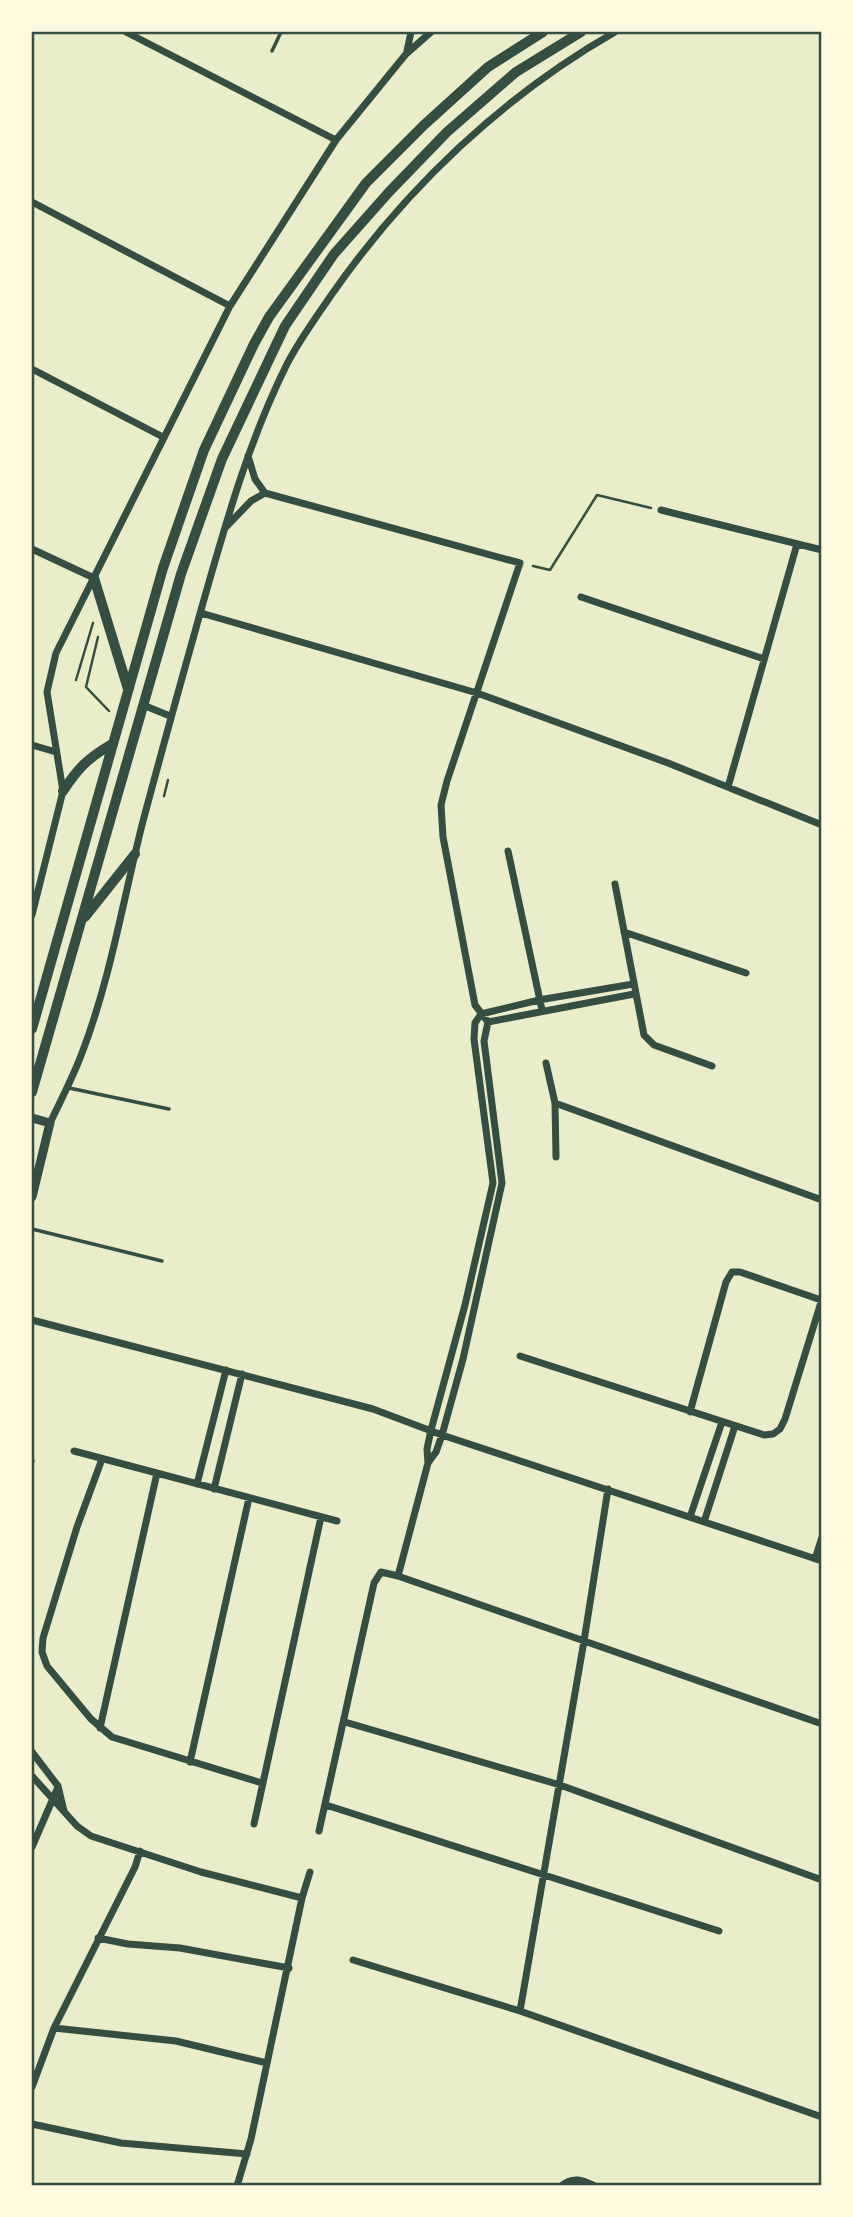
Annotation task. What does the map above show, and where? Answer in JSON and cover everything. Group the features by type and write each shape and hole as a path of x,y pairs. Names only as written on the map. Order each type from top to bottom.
{"main road":[{"path":"32,1029 163,568 204,450 269,317 366,183 488,67 543,32"},
{"path":"32,1092 181,574 222,459 285,326 334,254 447,132 516,72 581,32"},
{"path":"94,578 128,689"},
{"path":"63,791 89,757 112,744"},
{"path":"81,922 135,854"}],"street":[{"path":"126,32 336,139"},
{"path":"406,54 411,32"},
{"path":"32,915 63,791 47,692 56,653 230,306 336,139 406,54 431,32"},
{"path":"32,1197 50,1123 82,1053 103,986 170,716 222,531 248,456 287,363 356,260 421,185 503,108 579,52 615,32"},
{"path":"32,202 230,306"},
{"path":"271,356 287,363"},
{"path":"32,369 163,436"},
{"path":"248,456 255,479 265,493 520,563 445,788 441,815 475,1004 488,1022"},
{"path":"222,531 251,501 265,493"},
{"path":"661,510 821,550"},
{"path":"728,787 797,544"},
{"path":"32,548 94,578"},
{"path":"581,597 764,659"},
{"path":"201,613 477,693 728,787 821,825"},
{"path":"144,705 170,716"},
{"path":"32,746 56,752"},
{"path":"508,851 542,1010"},
{"path":"615,884 642,1028 648,1041 712,1066"},
{"path":"624,932 746,973"},
{"path":"398,1576 428,1463 427,1449 431,1430 465,1305 493,1183 474,1039 475,1023 481,1014 539,1000 633,984"},
{"path":"488,1022 635,994"},
{"path":"428,1463 436,1452 442,1435 475,1307 502,1183 503,1174 484,1041 488,1022"},
{"path":"546,1063 555,1103 556,1157"},
{"path":"555,1103 821,1200"},
{"path":"32,1118 50,1123"},
{"path":"520,1356 690,1412 764,1435 773,1434 780,1429 785,1419 821,1299 740,1272 732,1272 726,1282 690,1412"},
{"path":"32,1320 373,1409 442,1435 818,1560 821,1537"},
{"path":"197,1484 226,1370"},
{"path":"214,1489 242,1374"},
{"path":"690,1517 722,1422"},
{"path":"704,1522 735,1426"},
{"path":"74,1451 337,1521"},
{"path":"102,1459 77,1527 43,1645 47,1666 100,1728 112,1737 262,1783"},
{"path":"100,1728 157,1473"},
{"path":"520,2011 608,1489"},
{"path":"190,1762 249,1498"},
{"path":"254,1825 321,1517"},
{"path":"318,1831 377,1574 384,1572 821,1724"},
{"path":"345,1722 560,1785 821,1880"},
{"path":"32,1752 58,1786 65,1814"},
{"path":"32,1776 76,1826 91,1836 201,1872 302,1898"},
{"path":"32,1847 58,1786"},
{"path":"326,1805 719,1931"},
{"path":"32,2087 54,2028 135,1867 140,1851"},
{"path":"237,2186 247,2154 302,1898 310,1872"},
{"path":"99,1938 128,1944 180,1948 289,1968"},
{"path":"353,1960 520,2011 821,2117"},
{"path":"54,2028 176,2041 267,2063"},
{"path":"32,2124 121,2143 247,2154"},
{"path":"564,2183 575,2179 595,2186"}],"lane":[{"path":"272,51 281,32"},
{"path":"67,1087 169,1109"},
{"path":"32,1229 162,1261"}],"path":[{"path":"520,563 550,570 597,495 661,510"}]}
